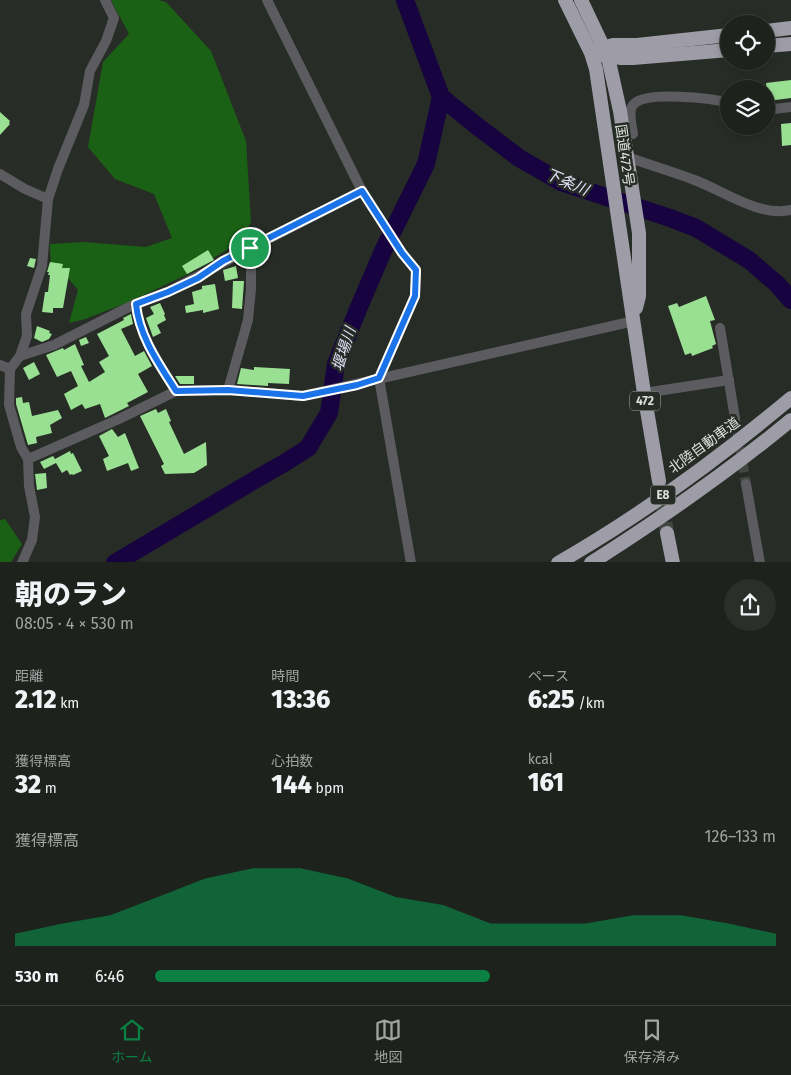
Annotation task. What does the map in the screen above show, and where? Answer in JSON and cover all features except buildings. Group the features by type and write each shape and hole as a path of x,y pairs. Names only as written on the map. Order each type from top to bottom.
{"highway":[{"name":"国道472号","path":"565,0 591,53 596,69 644,393 659,481"},
{"name":"国道472号","path":"581,0 607,52 624,135 639,233 638,296 634,321"},
{"path":"775,30 791,28"},
{"path":"591,53 720,36"},
{"path":"775,45 791,44"},
{"path":"607,52 633,58 720,51"},
{"name":"北陸自動車道","path":"558,562 719,456 791,398"},
{"name":"E8","path":"591,562 675,508 769,441 791,420"},
{"path":"769,441 791,426"},
{"path":"666,533 673,562"}],"street":[{"path":"22,562 32,540 35,517 29,486 28,459 21,447 9,405 10,369 20,356 27,336 26,314 42,266 48,199 58,169 84,106 90,71 106,41 114,18 105,0"},
{"path":"267,0 362,191 402,253 416,270 415,296 379,378 411,562"},
{"path":"624,135 633,134 630,109 634,102 648,98 685,96 720,102"},
{"path":"775,109 791,107"},
{"path":"627,158 696,180 763,209 781,212 791,210"},
{"path":"0,174 25,190 48,199"},
{"path":"20,356 54,345 136,304 176,289 198,278 223,261 362,191"},
{"path":"228,390 248,320 251,289 250,248"},
{"path":"136,304 137,315 150,350 176,391"},
{"path":"28,459 119,419 176,391 228,390 303,396 634,321"},
{"path":"720,328 735,418"},
{"path":"0,365 10,369"},
{"path":"644,393 728,380"},
{"path":"746,484 760,562"}],"green space":[{"path":"111,0 158,0 166,2 211,51 246,141 251,223 231,247 188,274 129,302 85,319 69,323 78,290 68,278 51,271 50,244 84,242 146,247 172,238 154,194 115,179 88,147 103,62 129,34"},
{"path":"5,519 22,544 11,562 0,562 0,520"}],"waterway":[{"name":"下条川","path":"405,0 441,97 477,126 519,158 561,182 696,228 749,260 777,284 791,300"},
{"name":"堰場川","path":"117,562 308,448 329,413 336,364 359,307 383,251 426,164 441,97"}],"tunnel":[{"path":"735,418 746,484"},
{"path":"659,481 667,533"}],"route":[{"path":"362,191 402,253 416,270 415,296 379,378 357,385 303,396 228,390 176,391 150,350 137,315 136,304 198,278 223,261 250,248 362,191"}]}
